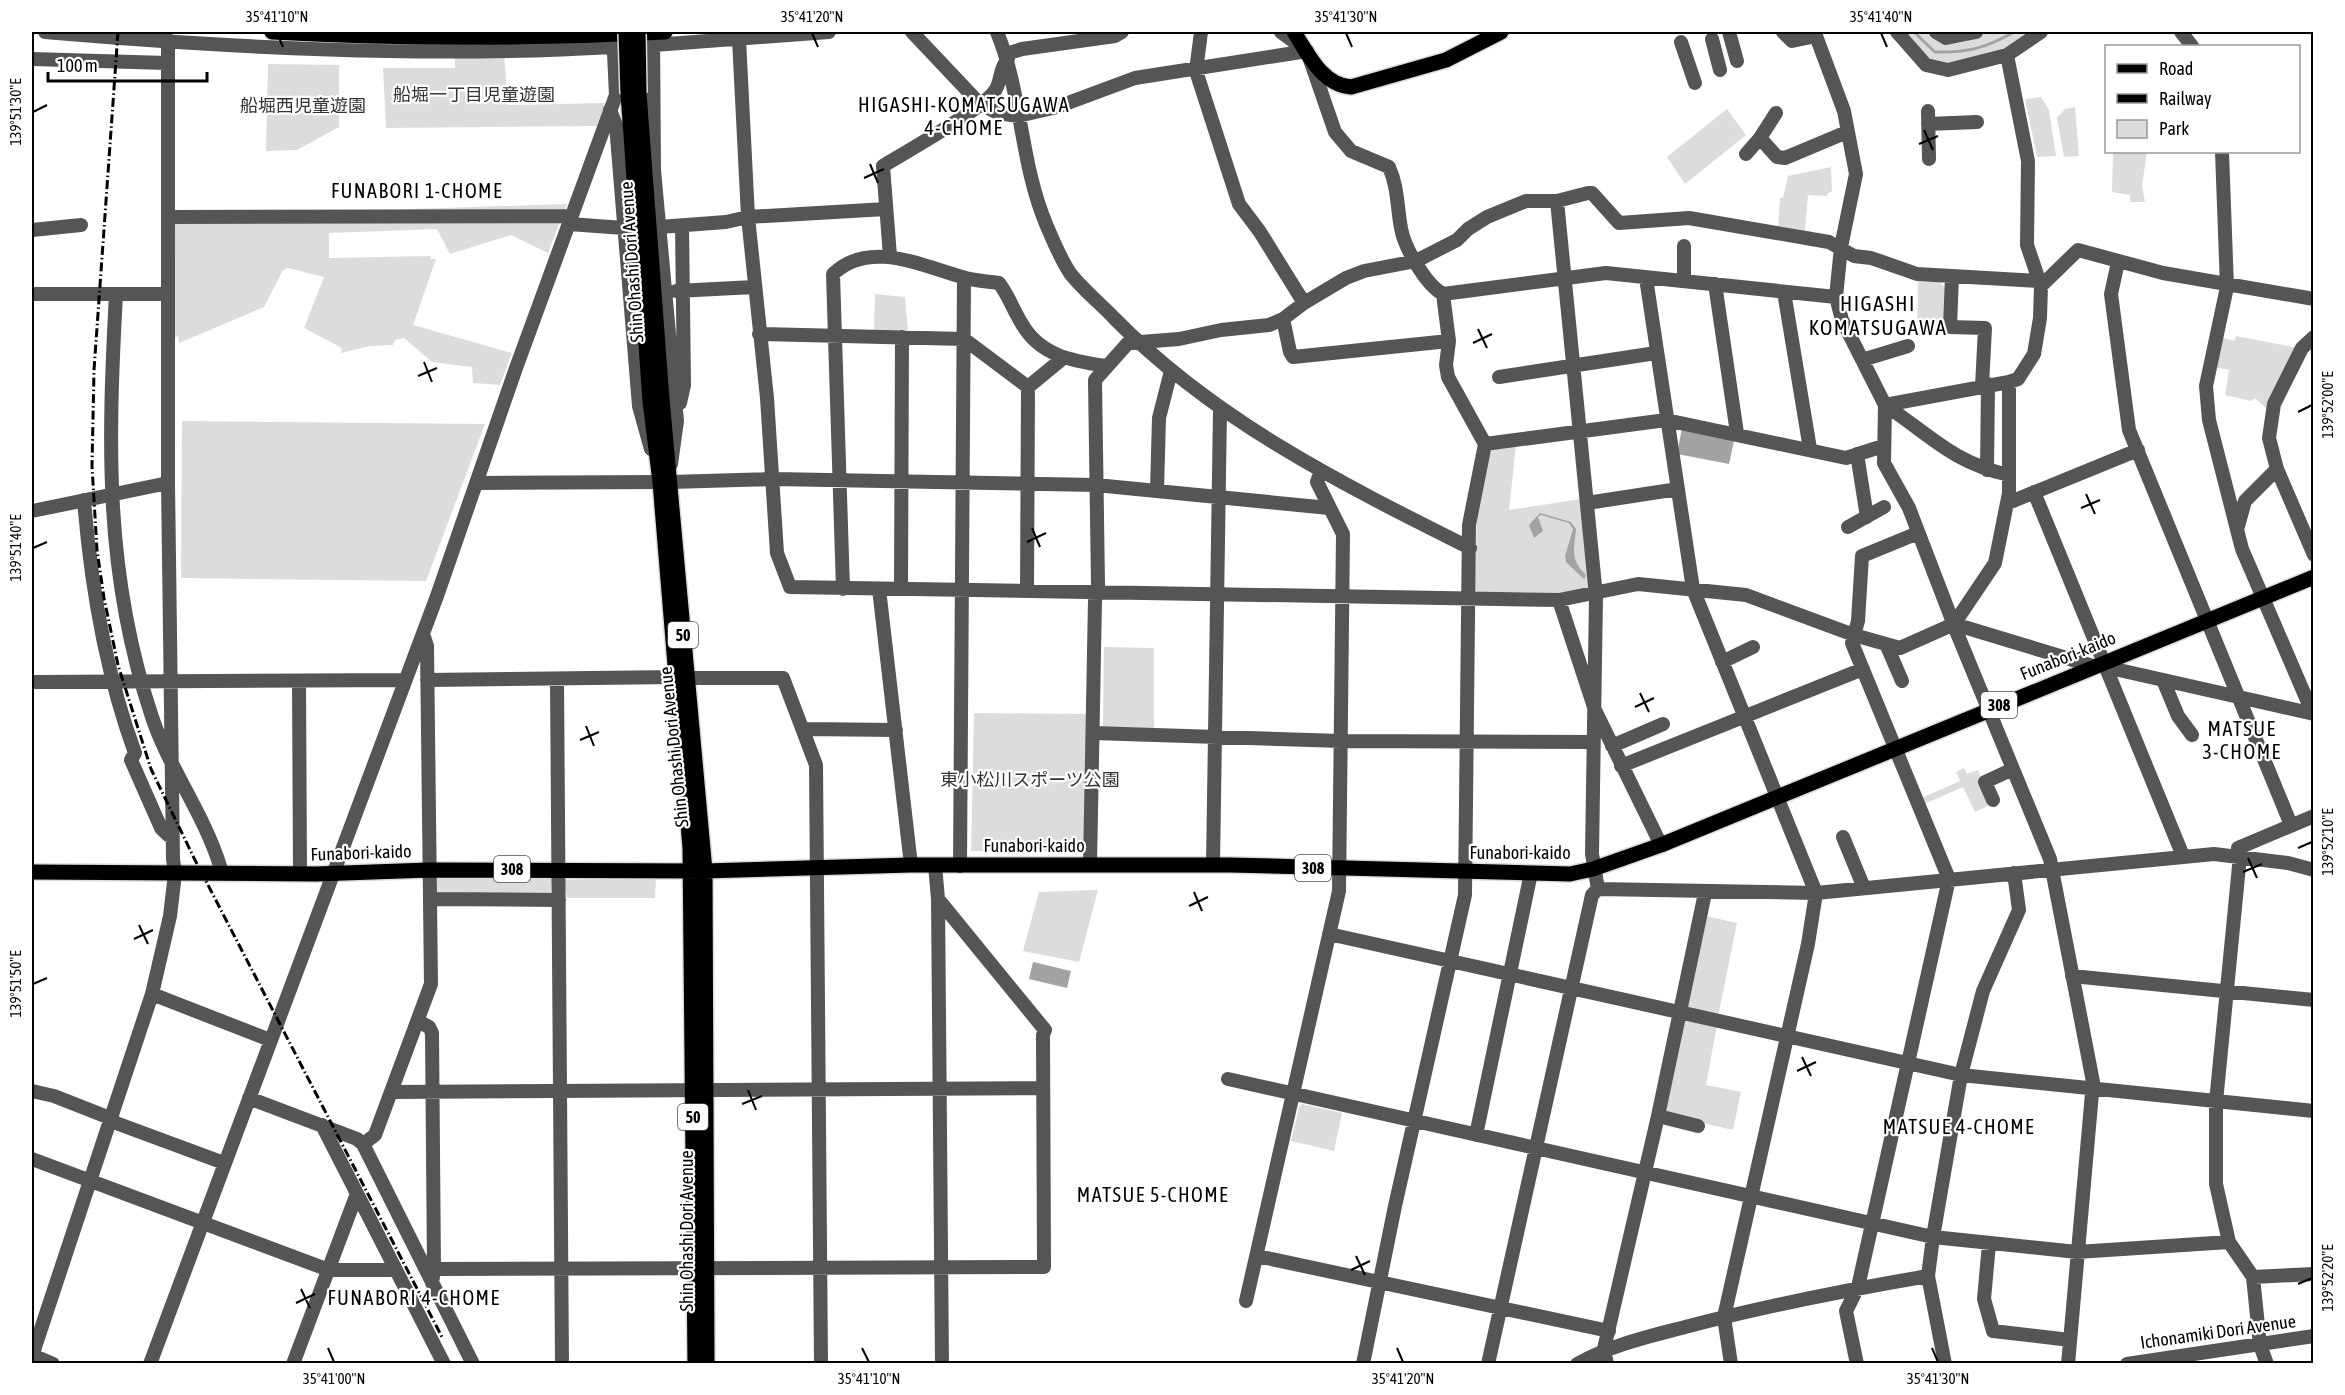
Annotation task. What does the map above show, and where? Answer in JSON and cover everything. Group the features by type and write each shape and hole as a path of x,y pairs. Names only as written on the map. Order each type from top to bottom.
{"main road":[{"path":"272,32 617,37 653,46 665,32"},
{"name":"50","path":"627,94 638,32"},
{"path":"1294,32 1317,66 1334,84 1351,87 1446,60 1502,32"},
{"name":"50","path":"617,37 627,94"},
{"name":"Shin Ohashi Dori Avenue","path":"627,94 665,478 698,871 701,1269 707,1364"},
{"name":"Funabori-kaido","path":"32,873 333,874 429,870 698,871 911,866 1213,865 1570,874 1593,869 1661,845 2098,664 2208,622 2313,578"},
{"name":"Shin Ohashi Dori Avenue","path":"695,1364 701,1269"}],"street":[{"path":"45,32 325,49 543,51 617,37"},
{"path":"653,46 829,32"},
{"path":"912,32 980,104 998,113 1018,116 1056,107 1135,78 1307,51"},
{"path":"997,32 1007,57 1032,186 1070,273 1136,340 1220,410 1321,471 1470,548"},
{"path":"890,256 883,166 980,104 996,90 1001,67 1007,57 1022,49 1115,36 1122,32"},
{"path":"1201,32 1196,70 1239,204 1304,303"},
{"path":"1281,32 1307,51 1335,132 1351,151 1389,167 1396,183 1401,231 1432,288 1443,294 1606,273 1836,297"},
{"path":"1729,32 1737,61"},
{"path":"1783,32 1792,41 1816,36 1844,111 1856,174 1841,247 1836,297 1842,320 1862,360 1885,405 1925,437 1959,458 1986,470 2009,475"},
{"path":"1897,32 1926,65 1948,70 2007,55 2041,32"},
{"path":"1936,32 1946,38 1976,32"},
{"path":"2181,32 2191,45"},
{"path":"739,39 748,217 774,479 777,552 790,587 1559,600 1638,584 1746,595 1854,635 1900,648 1954,624 1995,563 2008,503 2009,382"},
{"path":"1712,39 1719,70"},
{"path":"53,1364 32,1358 88,1180 152,994 170,916 176,874 172,835 168,483 168,40"},
{"path":"1681,42 1695,83"},
{"path":"150,1364 423,634 516,368 610,110 627,94 653,46"},
{"path":"653,46 654,170 677,421"},
{"path":"1885,405 2018,379 2034,354 2040,318 2040,284 2027,245 2028,161 2007,55"},
{"path":"32,60 167,63"},
{"path":"610,110 616,125 639,406 665,478"},
{"path":"1746,154 1760,138 1776,113"},
{"path":"1929,159 1928,117 1977,122"},
{"path":"1760,138 1777,157 1785,158 1847,132"},
{"path":"2222,153 2226,283 2206,386 2210,420 2236,532 2257,588 2264,598 2313,714"},
{"path":"1090,865 1097,592 1095,380 1128,343 1136,340 1179,339 1221,330 1269,325 1283,319 1304,303 1364,271 1416,261 1457,240 1468,229 1487,217 1526,201 1557,201 1592,193 1619,223 1653,218 1689,218 1828,242 1854,256 1871,258 1917,274 2040,284 2078,250 2118,262 2194,279 2313,299"},
{"path":"1557,201 1596,591 1593,869 1598,889"},
{"path":"659,228 726,222 748,217 886,209"},
{"path":"168,218 570,220 624,228"},
{"path":"32,230 81,225"},
{"path":"665,478 684,385 682,226"},
{"path":"1684,246 1684,281"},
{"path":"843,589 833,274 841,267 867,259 890,256 920,262 964,278 999,283 1011,298 1028,333 1062,359 1106,366"},
{"path":"2118,262 2111,294 2129,430 2291,825"},
{"path":"1952,276 1950,327 1985,328 1986,470"},
{"path":"960,866 964,278"},
{"path":"1646,278 1693,589 1816,893 1724,1317 1731,1364"},
{"path":"1715,284 1737,433"},
{"path":"665,292 754,287"},
{"path":"1784,292 1810,449"},
{"path":"32,294 168,294"},
{"path":"116,294 110,416 111,494 116,561 125,616 141,681 162,745 220,866"},
{"path":"1363,1364 1378,1282 1465,895 1469,525 1485,444 1449,377 1446,365 1449,341 1443,294"},
{"path":"1283,319 1293,357 1449,341"},
{"path":"759,334 964,339 1028,387"},
{"path":"901,589 902,337"},
{"path":"2313,337 2302,348 2274,404 2269,438 2277,469 2313,555"},
{"path":"1862,360 1908,346"},
{"path":"1499,376 1656,353"},
{"path":"1028,387 1062,359"},
{"path":"1157,490 1159,418 1171,370"},
{"path":"1027,591 1028,387"},
{"path":"1885,405 1882,446 1884,463 1909,508 2053,869 2094,1087 2068,1364"},
{"path":"1213,865 1219,594 1220,410"},
{"path":"1485,444 1666,420 1737,433 1846,458 1882,446"},
{"path":"2008,503 2138,450"},
{"path":"1857,454 1867,517"},
{"path":"2236,532 2245,501 2277,469"},
{"path":"1246,1301 1339,891 1343,534 1317,482 1321,471"},
{"path":"477,483 665,478 1028,483 1157,490 1329,508"},
{"path":"32,511 168,483"},
{"path":"1587,503 1678,489"},
{"path":"2034,492 2098,664 2183,856"},
{"path":"84,500 92,587 112,682 135,753 131,760 160,828 168,835 172,835"},
{"path":"1848,527 1884,507"},
{"path":"1857,1364 1846,1311 1858,1287 1949,879 1852,643 1858,621 1862,556 1918,533"},
{"path":"879,589 911,866"},
{"path":"1559,600 1594,710 1661,845"},
{"path":"1954,624 2119,670 2313,714"},
{"path":"363,1144 375,1135 431,984 427,646 423,634"},
{"path":"1886,644 1902,681"},
{"path":"1722,662 1753,648"},
{"path":"1621,766 1863,669"},
{"path":"427,680 783,678 816,765 815,869 821,1364"},
{"path":"557,679 562,1364"},
{"path":"32,682 405,680"},
{"path":"2163,680 2178,716 2192,735"},
{"path":"299,681 300,874"},
{"path":"1612,746 1663,724"},
{"path":"803,729 896,730"},
{"path":"1093,733 1215,735 1341,741 1593,742"},
{"path":"1993,800 1985,782 2013,769"},
{"path":"2267,1364 2260,1346 2253,1277 2229,1242 2216,1184 2216,1102 2240,856 2238,848 2313,816"},
{"path":"1843,837 1864,888"},
{"path":"1488,1364 1592,895 1598,889 1705,893 1816,893 2183,856 2240,856 2313,870"},
{"path":"935,866 938,899 942,1364"},
{"path":"1476,1135 1531,873"},
{"path":"1945,1364 1928,1276 1932,1237 1961,1075 1983,991 2019,910 2014,873"},
{"path":"1607,1364 1604,1348 1658,1116 1705,893"},
{"path":"431,899 559,900"},
{"path":"433,1276 561,1270 1044,1267 1045,1030 938,899"},
{"path":"1329,934 1961,1075 2313,1110"},
{"path":"2072,976 2313,1000"},
{"path":"152,994 270,1040"},
{"path":"418,1021 429,1027 432,1033 433,1276"},
{"path":"1228,1079 1932,1237 2077,1252 2229,1242"},
{"path":"391,1092 1043,1088"},
{"path":"32,1091 54,1096 110,1118 116,1123 224,1163"},
{"path":"249,1098 357,1139 363,1144 433,1276 473,1364"},
{"path":"1658,1116 1698,1126"},
{"path":"322,1125 356,1196 444,1364"},
{"path":"32,1159 329,1270 395,1269"},
{"path":"293,1364 356,1196"},
{"path":"1989,1244 1984,1299 1993,1331 2070,1340"},
{"path":"1257,1256 1609,1330"},
{"path":"2253,1277 2313,1274"},
{"path":"1577,1364 1604,1348 1724,1317 1858,1287 1928,1276"},
{"name":"Ichonamiki Dori Avenue","path":"2127,1364 2204,1358 2313,1336"},
{"path":"434,1346 434,1364"}],"green space":[{"path":"1900,32 1933,32 1965,41 1987,32 2036,32 1988,57 1962,64 1935,66"},
{"name":"船堀一丁目児童遊園","path":"504,53 508,105 605,103 599,126 386,128 383,68 455,68 455,55"},
{"name":"船堀西児童遊園","path":"268,64 339,65 339,127 297,150 266,151"},
{"path":"2041,97 2049,110 2056,156 2037,157 2025,99"},
{"path":"2075,107 2079,156 2064,157 2057,118 2065,109"},
{"path":"1727,109 1746,135 1685,184 1667,157"},
{"path":"2113,153 2147,153 2142,186 2145,202 2130,202 2130,195 2112,192"},
{"path":"1831,167 1832,192 1827,196 1808,195 1805,230 1813,234 1778,228 1780,198 1783,198 1788,176"},
{"path":"567,204 548,253 511,235 450,254 437,229 329,233 329,258 431,256 430,259 436,259 413,325 512,353 500,385 473,383 472,367 432,362 404,338 395,340 393,345 370,346 341,353 342,348 304,328 324,277 288,268 283,270 264,307 179,343 178,336 168,340 168,217"},
{"path":"1918,282 1940,282 1945,288 1945,332 1917,333"},
{"path":"875,294 905,297 908,331 874,330"},
{"path":"2236,336 2298,348 2267,409 2255,398 2251,401 2225,395 2229,370 2214,367 2220,337 2234,341"},
{"path":"182,421 485,424 426,581 181,578"},
{"path":"1516,445 1509,510 1581,499 1589,589 1561,595 1480,593 1475,590 1477,513 1488,453 1491,448"},
{"path":"1104,647 1154,648 1154,728 1103,727"},
{"name":"東小松川スポーツ公園","path":"974,713 1089,714 1087,845 1080,851 971,851"},
{"path":"1964,768 1967,774 1978,770 1992,804 1975,812 1963,787 1922,805 1919,799 1960,781 1956,772"},
{"path":"437,878 552,878 550,896 436,901"},
{"path":"656,878 655,898 567,898 564,880"},
{"path":"1098,890 1079,962 1023,951 1039,892"},
{"path":"1706,916 1737,923 1718,1017 1685,1010"},
{"path":"1684,1020 1717,1025 1706,1085 1741,1092 1733,1130 1663,1114"},
{"path":"1302,1104 1342,1113 1334,1151 1291,1141 1299,1107"}],"shaded area":[{"path":"1682,428 1734,441 1729,464 1677,454"},
{"path":"1540,513 1571,522 1576,529 1574,554 1577,564 1586,575 1584,579 1566,562 1565,556 1573,529 1569,523 1541,515 1538,517 1543,531 1534,538 1529,525"},
{"path":"1033,962 1071,971 1067,988 1029,979"}],"waterway":[{"path":"1914,32 1935,52 1976,48 2014,32"}],"railway":[{"path":"118,32 94,370 92,466 97,550 118,665 151,769 194,858 442,1337"}],"district":[{"name":"HIGASHI-KOMATSUGAWA 4-CHOME","path":"964,116"},
{"name":"FUNABORI 1-CHOME","path":"417,191"},
{"name":"HIGASHI KOMATSUGAWA","path":"1878,316"},
{"name":"MATSUE 3-CHOME","path":"2242,740"},
{"name":"MATSUE 4-CHOME","path":"1959,1127"},
{"name":"MATSUE 5-CHOME","path":"1153,1195"},
{"name":"FUNABORI 4-CHOME","path":"414,1298"}]}
